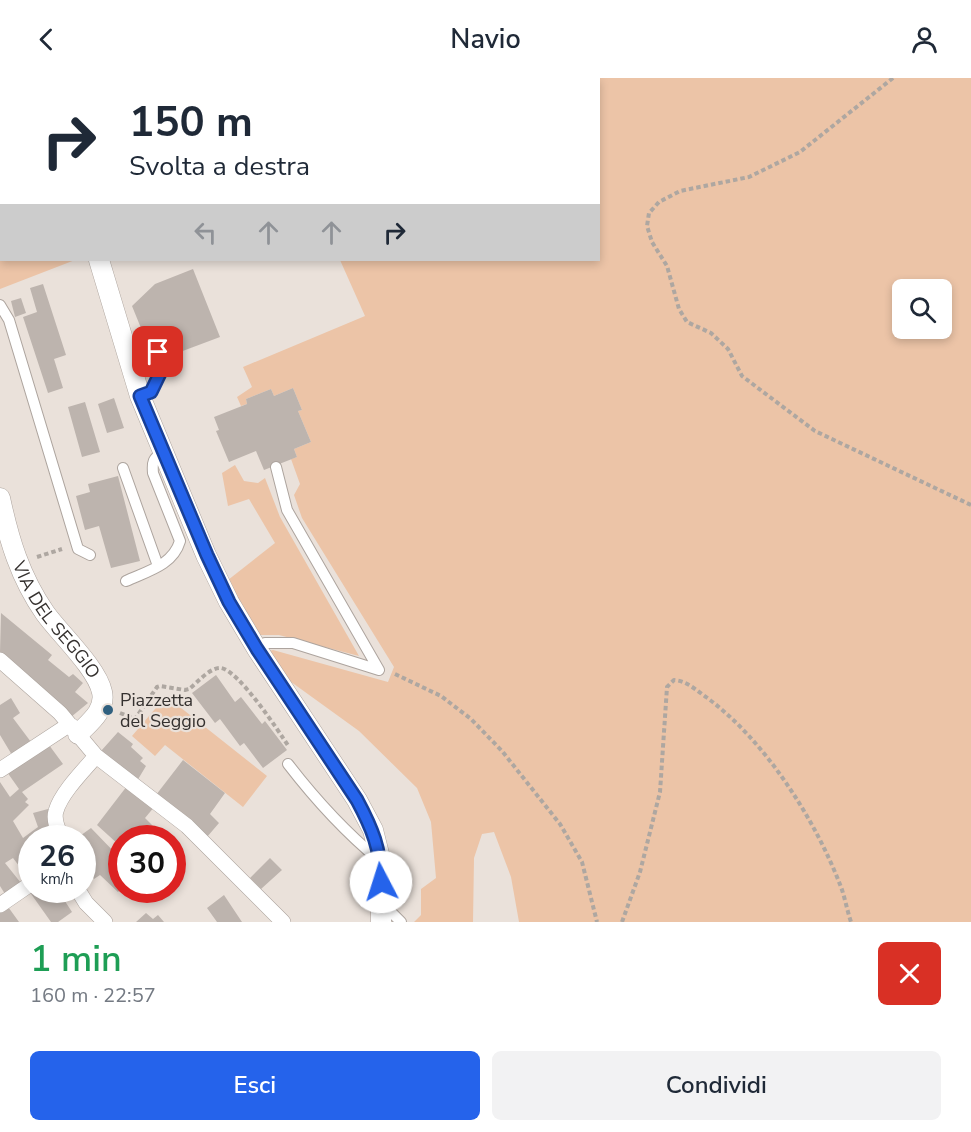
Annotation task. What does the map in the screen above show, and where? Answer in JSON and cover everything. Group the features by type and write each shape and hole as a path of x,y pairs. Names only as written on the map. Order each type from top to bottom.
{"street":[{"path":"99,261 140,396 211,565 229,602 257,649 357,800 373,831 381,862 381,922"},
{"name":"VIA DEL SEGGIO","path":"0,498 8,534 26,582 46,614 95,675 102,692 102,706"},
{"path":"0,660 75,730 96,756 187,826 283,922"},
{"path":"0,770 64,728 75,730 93,719 102,706"},
{"path":"57,825 55,812 60,800 96,756"},
{"path":"0,905 18,892"},
{"path":"86,903 105,922"}],"lane":[{"path":"0,305 9,320 76,544 78,549 90,555"},
{"path":"140,396 151,392 164,365 153,339"},
{"path":"126,581 167,562 177,552 180,541 153,473 152,463 155,457 163,452"},
{"path":"276,467 287,510 379,670"},
{"path":"123,468 158,566"},
{"path":"257,649 265,643 293,643 379,670"},
{"path":"288,764 315,799 381,862"},
{"path":"381,902 401,922"}],"path":[{"path":"893,78 800,152 749,177 680,191 659,202 649,213 647,226 652,242 667,266 679,309 687,322 711,333 728,349 742,376 815,431 971,505"},
{"path":"32,559 76,544"},
{"path":"102,706 135,719 157,687 189,689 214,669 222,668 235,676 271,719 293,753 288,764"},
{"path":"379,670 389,671 441,696 471,719 502,752 560,824 582,862 597,922"},
{"path":"622,922 640,872 660,792 667,687 674,680 690,685 720,707 778,770 810,823 841,887 850,922"}],"shaded area":[{"path":"600,78 971,78 971,922 519,922 511,877 494,832 482,834 474,858 473,922 414,922 421,915 421,889 436,878 431,822 417,788 359,731 276,671 265,652 273,650 388,682 394,667 302,518 294,495 300,484 291,459 297,457 294,449 311,442 298,411 302,410 293,388 274,396 271,389 246,399 247,404 241,406 237,397 252,387 243,367 365,316 340,261 600,261"},
{"path":"0,261 72,261 0,289"},
{"path":"235,465 244,481 258,483 265,478 280,517 359,656 279,635 256,635 228,580 275,543 249,499 228,506 222,473"},
{"path":"166,696 267,776 243,807 165,745 155,756 132,736"}],"building":[{"path":"193,269 220,337 172,355 161,326 143,333 132,306 155,284"},
{"path":"43,284 66,355 54,359 63,388 48,393 23,317 37,312 30,288"},
{"path":"21,298 26,313 15,317 11,301"},
{"path":"293,388 302,410 298,411 311,442 294,449 297,457 264,470 256,451 229,462 216,431 219,430 214,417 247,404 246,399 271,389 274,396"},
{"path":"114,398 124,428 107,433 98,404"},
{"path":"85,402 100,452 82,457 68,407"},
{"path":"118,476 140,561 111,568 99,526 85,530 76,496 90,492 88,484"},
{"path":"1,613 52,655 48,660 69,677 73,674 83,683 75,692 88,703 71,717 0,652"},
{"path":"216,675 235,702 241,697 262,724 265,721 287,750 263,768 244,743 240,746 220,719 215,723 192,693"},
{"path":"11,698 20,713 13,718 31,742 12,755 0,735 0,705"},
{"path":"118,732 133,744 131,747 143,758 140,761 146,766 137,781 101,751"},
{"path":"49,745 63,764 22,792 28,799 25,802 29,805 13,821 18,830 18,865 13,858 5,863 18,879 18,885 5,894 0,886 0,782 10,797 19,789 7,772"},
{"path":"183,760 225,793 210,814 219,823 207,837 156,795"},
{"path":"127,786 155,806 145,818 152,825 108,825 108,835 97,825"},
{"path":"48,809 48,825 37,825 33,813"},
{"path":"96,833 108,846 108,883 100,875 96,878"},
{"path":"270,858 282,870 261,889 250,878"},
{"path":"224,895 242,922 217,922 207,908"},
{"path":"38,903 66,903 72,912 58,922 51,922"},
{"path":"6,904 19,922 0,922 0,909"},
{"path":"146,913 153,919 158,915 164,922 136,922"}],"place":[{"name":"Piazzetta del Seggio","path":"108,710"}],"route":[{"path":"158,352 164,365 151,392 140,396 198,535 229,602 257,649 357,800 373,831 381,862 381,882"}]}
